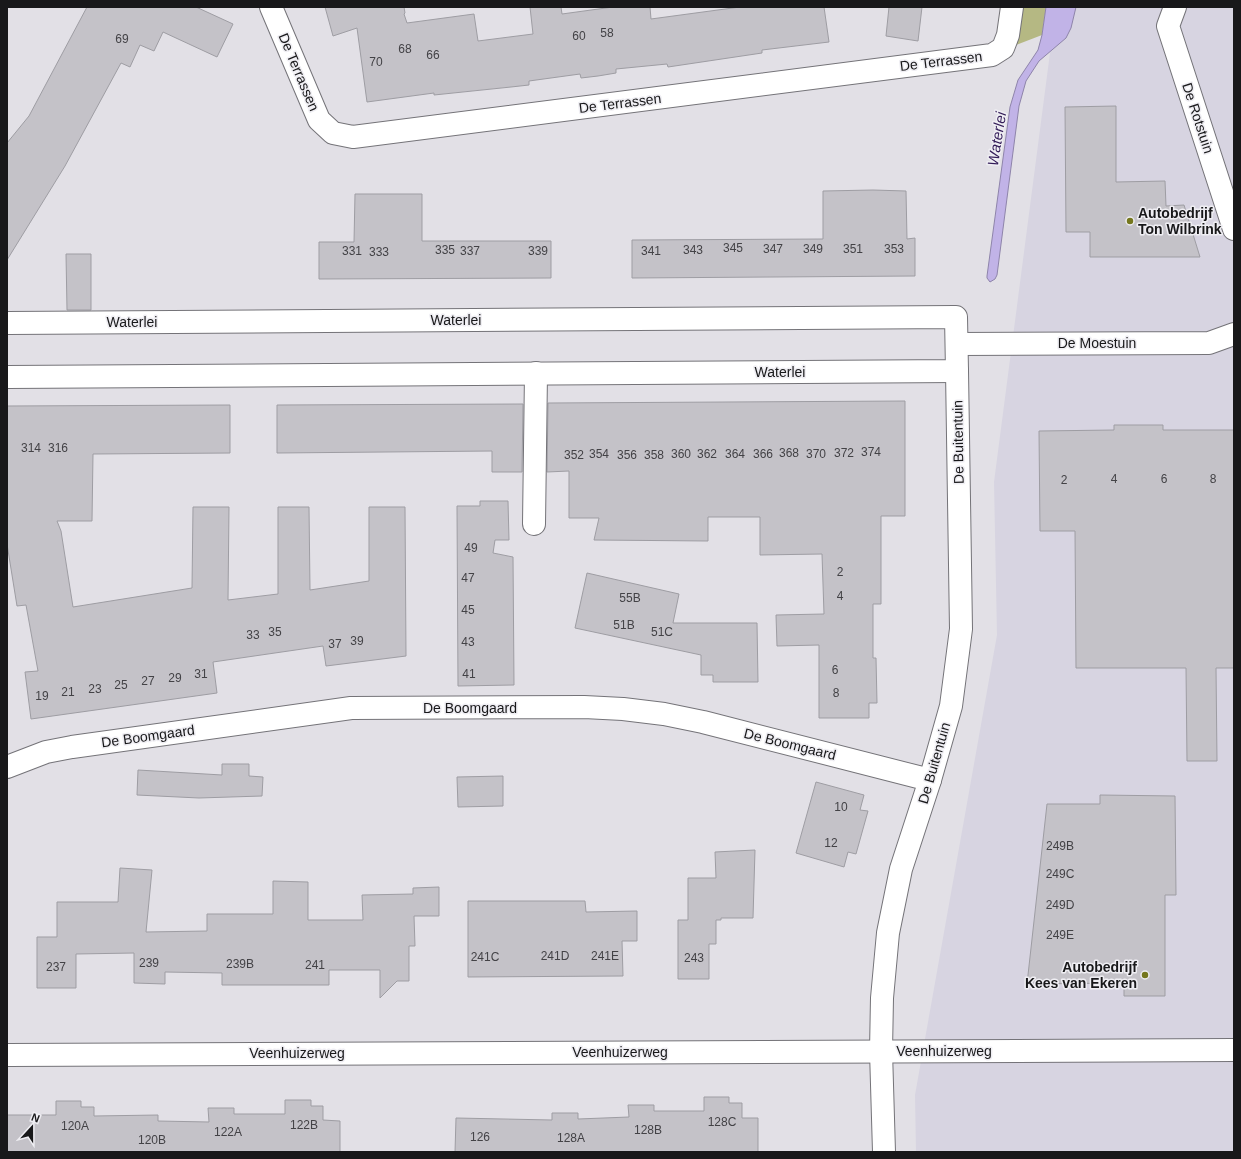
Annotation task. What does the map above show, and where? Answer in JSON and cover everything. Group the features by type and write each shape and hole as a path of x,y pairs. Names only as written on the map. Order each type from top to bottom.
{"street":[{"name":"De Terrassen","path":"271,7 319,120 333,133 353,137 992,55 1004,48 1008,35 1012,7"},
{"name":"De Rotstuin","path":"1175,7 1168,26 1234,229"},
{"name":"Waterlei","path":"7,323 956,317 958,344 957,371 7,377"},
{"name":"De Moestuin","path":"958,344 1208,343 1234,334"},
{"name":"De Buitentuin","path":"884,1152 882,998 891,913 907,849 930,780 951,706 961,629 957,371"},
{"path":"534,524 536,373"},
{"name":"De Boomgaard","path":"7,767 46,752 72,747 351,708 584,707 637,711 703,722 930,780"},
{"name":"Veenhuizerweg","path":"7,1054 1234,1050"}],"shaded area":[{"path":"1046,7 1076,7 1071,28 1066,38 1039,61 1026,81 1019,106 997,275 995,279 990,282 987,276 1010,107 1018,80 1038,50"},
{"path":"1056,7 1234,7 1234,1152 916,1152 915,1095 997,635 994,482"}],"green space":[{"path":"1016,7 1046,7 1042,35 1011,47"}],"building":[{"path":"87,7 196,7 233,24 217,57 163,32 154,51 140,45 130,67 121,63 65,166 7,260 7,143 29,116"},
{"path":"325,7 404,7 404,14 407,23 474,14 478,41 533,34 530,7 561,7 562,14 613,7 650,7 651,19 740,7 824,7 829,42 762,50 762,53 668,67 667,64 616,69 616,73 598,76 581,78 580,74 529,81 529,85 434,95 434,93 367,102 357,28 333,36"},
{"path":"889,7 922,7 918,41 886,36"},
{"path":"1116,106 1116,182 1165,181 1166,206 1184,205 1200,257 1090,257 1090,232 1066,232 1065,107"},
{"path":"823,191 906,191 907,239 915,238 915,276 632,278 632,240 823,239"},
{"path":"355,194 422,194 422,241 551,241 551,278 319,279 319,242 354,242"},
{"path":"66,254 91,254 91,310 67,310"},
{"path":"905,401 905,516 881,516 881,604 873,604 873,658 876,658 877,703 869,703 869,718 819,718 819,645 777,646 776,615 824,614 822,554 760,555 760,517 708,517 708,541 594,540 599,518 569,518 569,471 547,472 548,403"},
{"path":"523,404 522,472 492,472 492,451 277,453 277,405"},
{"path":"230,405 230,453 93,454 92,521 57,521 61,531 73,607 192,588 193,507 229,507 228,600 278,594 278,507 309,507 310,590 369,581 369,507 405,507 406,656 326,666 323,646 213,662 217,693 31,719 25,672 38,671 26,605 17,606 7,544 7,406"},
{"path":"1114,425 1163,425 1163,430 1234,430 1234,668 1216,668 1217,761 1187,761 1186,668 1076,668 1075,531 1040,531 1039,431 1114,430"},
{"path":"480,501 508,501 509,540 495,540 493,553 513,557 514,685 458,686 457,506 480,506"},
{"path":"587,573 679,594 673,623 757,623 758,682 713,682 713,675 701,675 701,655 575,628"},
{"path":"222,764 249,764 249,776 263,777 262,796 199,798 137,795 138,770 222,775"},
{"path":"503,776 503,806 458,807 457,777"},
{"path":"816,782 864,795 860,810 868,811 856,854 848,852 844,867 796,853"},
{"path":"1100,795 1175,796 1176,895 1165,895 1165,996 1124,996 1124,983 1027,984 1047,804 1100,804"},
{"path":"755,850 753,918 721,918 721,920 716,920 716,944 709,944 709,979 678,979 678,920 688,920 688,878 716,878 715,852"},
{"path":"120,868 152,870 146,932 207,931 207,914 273,914 273,881 308,882 308,920 363,920 362,895 413,894 413,888 439,887 439,916 414,916 415,946 409,946 409,981 397,981 380,998 380,970 329,970 329,985 222,985 222,973 165,972 165,984 134,983 134,953 76,954 76,988 37,988 37,937 57,937 57,902 118,902"},
{"path":"468,901 585,901 586,912 637,911 637,941 622,941 623,976 468,977"},
{"path":"704,1097 729,1097 729,1103 742,1103 742,1118 758,1118 758,1152 455,1152 456,1118 552,1120 552,1113 578,1113 578,1119 629,1117 628,1105 654,1105 654,1111 704,1111"},
{"path":"285,1100 311,1100 311,1106 323,1106 323,1120 340,1121 340,1152 7,1152 7,1115 56,1115 56,1101 81,1101 81,1107 94,1107 94,1116 158,1115 158,1121 209,1122 208,1108 234,1108 234,1114 285,1114"}],"place":[{"name":"Autobedrijf Ton Wilbrink","path":"1130,221"},
{"name":"Autobedrijf Kees van Ekeren","path":"1145,975"}]}
